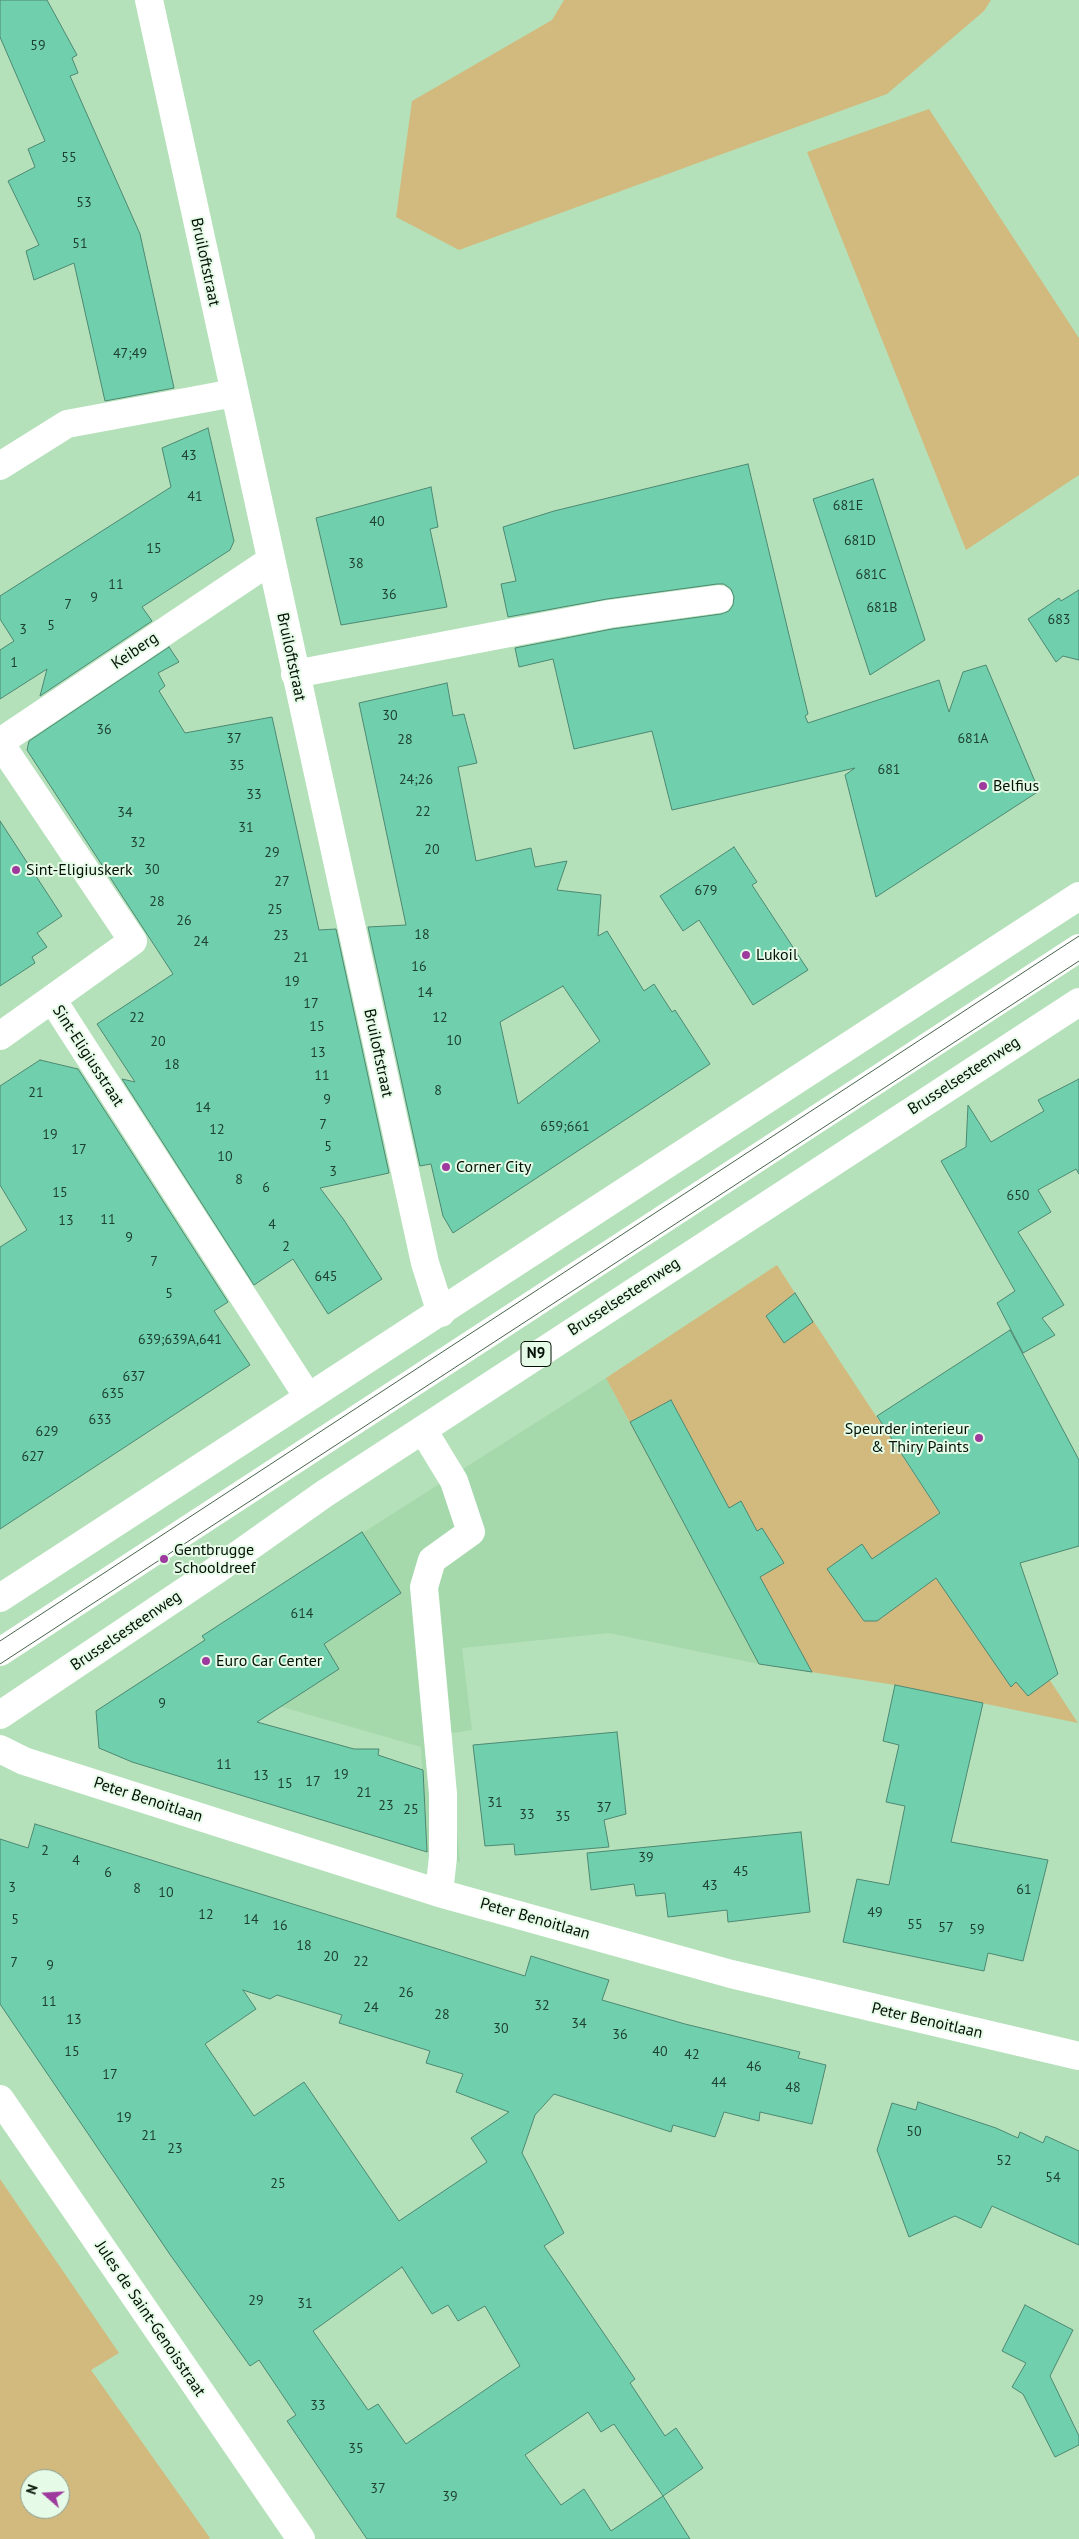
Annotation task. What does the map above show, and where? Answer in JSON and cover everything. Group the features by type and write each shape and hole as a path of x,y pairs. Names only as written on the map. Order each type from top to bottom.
{"street":[{"name":"Bruiloftstraat","path":"149,0 424,1263 441,1313"},
{"path":"0,466 68,424 234,393"},
{"name":"Keiberg","path":"0,742 270,561"},
{"path":"295,674 609,614 718,598"},
{"name":"Sint-Eligiusstraat","path":"0,742 133,941 52,999 308,1397"},
{"path":"0,1598 308,1397 441,1313 1079,896"},
{"path":"0,1652 1079,948"},
{"path":"0,1036 52,999"},
{"name":"Brusselsesteenweg","path":"0,1715 218,1569 324,1494 1079,1002"},
{"path":"423,1430 454,1481 471,1532 432,1560 424,1588 443,1794 443,1857 439,1893"},
{"name":"Peter Benoitlaan","path":"0,1749 24,1761 439,1893 732,1974 1079,2056"},
{"name":"Jules de Saint-Genoisstraat","path":"0,2100 300,2539"}],"shaded area":[{"path":"564,0 991,0 984,11 887,94 459,250 396,217 412,101 552,20"},
{"path":"929,109 1079,338 1079,475 966,550 807,152"},
{"path":"777,1265 1078,1723 895,1685 759,1664 606,1378"},
{"path":"606,1378 759,1664 609,1633 462,1648 472,1730 446,1734 460,1862 427,1852 421,1747 220,1689 132,1762 99,1748 96,1711 204,1640 202,1636"},
{"path":"0,2179 119,2353 91,2370 209,2539 0,2539"}],"building":[{"path":"0,0 47,0 77,55 72,58 78,73 70,76 140,234 174,388 105,401 74,263 34,280 26,251 39,245 8,181 35,167 28,149 45,141 0,37"},
{"path":"208,428 234,541 230,550 142,607 152,621 40,696 47,669 0,699 0,650 14,641 0,619 0,596 171,487 162,448"},
{"path":"748,464 808,714 805,716 808,723 939,680 949,712 963,672 986,665 1039,791 876,897 845,775 855,768 672,810 652,731 574,749 553,659 519,667 515,648 612,629 721,614 729,611 733,605 734,597 731,589 724,584 717,584 607,599 508,617 501,584 516,581 503,527 554,511"},
{"path":"873,479 925,640 870,675 813,499"},
{"path":"431,487 438,527 430,529 447,607 341,625 316,518"},
{"path":"1079,590 1079,660 1063,656 1056,662 1028,619 1059,598 1061,601"},
{"path":"169,647 179,662 158,673 165,686 159,691 185,733 272,717 319,930 336,929 389,1173 320,1188 344,1220 382,1279 328,1314 293,1259 254,1285 122,1079 135,1082 97,1024 173,974 27,750 29,741"},
{"path":"447,683 453,716 464,714 477,763 458,767 476,861 531,848 535,867 567,861 557,890 601,895 598,936 607,931 644,991 654,984 672,1012 675,1010 710,1064 453,1233 443,1216 431,1164 420,1166 368,927 406,925 359,703","holes":["563,986 600,1041 518,1104 500,1022"]},
{"name":"Sint-Eligiuskerk","path":"0,821 62,916 37,933 47,947 32,957 35,963 0,986"},
{"path":"734,847 757,882 752,885 808,970 753,1005 699,920 683,931 660,896"},
{"path":"40,1060 78,1069 228,1302 214,1311 250,1365 0,1529 0,1247 27,1230 0,1185 0,1086"},
{"path":"1079,1079 1079,1174 1076,1169 1038,1190 1051,1212 1018,1232 1064,1305 1042,1318 1055,1335 1023,1353 997,1303 1015,1291 941,1161 966,1147 968,1105 991,1142 1044,1111 1038,1100"},
{"path":"795,1293 813,1322 784,1343 766,1316"},
{"name":"Speurder interieur & Thiry Paints","path":"1010,1330 1079,1460 1079,1546 1020,1563 1058,1674 1028,1696 1016,1682 1011,1687 936,1578 877,1621 864,1621 827,1569 862,1544 872,1559 940,1513 877,1416"},
{"path":"671,1400 729,1508 741,1501 757,1531 762,1528 784,1563 760,1577 812,1672 759,1664 630,1422"},
{"path":"362,1532 401,1593 324,1644 339,1669 257,1722 354,1749 379,1749 378,1755 423,1770 427,1852 132,1762 99,1748 96,1711 205,1640 202,1636"},
{"path":"895,1685 983,1703 951,1842 1048,1860 1023,1961 988,1953 984,1971 843,1942 857,1879 889,1885 905,1806 886,1802 899,1745 883,1741"},
{"path":"617,1732 626,1814 604,1820 609,1847 515,1855 514,1844 485,1846 473,1745"},
{"path":"35,1824 525,1976 531,1956 609,1980 602,2000 685,2024 800,2052 798,2058 826,2065 812,2124 760,2112 759,2121 724,2112 715,2137 673,2125 671,2132 554,2094 535,2115 522,2153 564,2233 544,2246 635,2379 630,2383 665,2436 676,2428 703,2468 663,2496 690,2539 367,2539 287,2421 296,2415 259,2360 250,2366 171,2256 0,2004 0,1839 28,1848","holes":["243,1990 270,1999 277,1995 342,2015 339,2023 430,2051 426,2063 463,2074 456,2092 509,2112 471,2138 487,2162 399,2221 304,2082 254,2116 205,2044 256,2009","402,2267 432,2314 448,2305 458,2321 485,2306 520,2366 406,2444 378,2404 368,2410 313,2331","588,2412 601,2432 614,2424 663,2496 611,2531 584,2489 561,2505 525,2455"]},
{"path":"801,1832 810,1912 728,1922 727,1910 668,1917 665,1893 636,1896 634,1884 591,1890 587,1853"},
{"path":"918,2102 996,2128 1018,2138 1020,2132 1043,2143 1046,2136 1079,2151 1079,2245 992,2206 981,2228 955,2216 909,2237 877,2150 892,2103 916,2110"},
{"path":"1025,2305 1073,2330 1050,2376 1079,2436 1079,2445 1055,2457 1023,2394 1012,2387 1026,2363 1002,2351"}],"tram line":[{"path":"0,1641 1079,936"},
{"path":"0,1664 1079,961"}],"place":[{"name":"Belfius","path":"983,786"},
{"name":"Sint-Eligiuskerk","path":"16,870"},
{"name":"Lukoil","path":"746,955"},
{"name":"Corner City","path":"446,1167"},
{"name":"Speurder interieur & Thiry Paints","path":"979,1438"},
{"name":"Gentbrugge Schooldreef","path":"164,1559"},
{"name":"Euro Car Center","path":"206,1661"}]}
